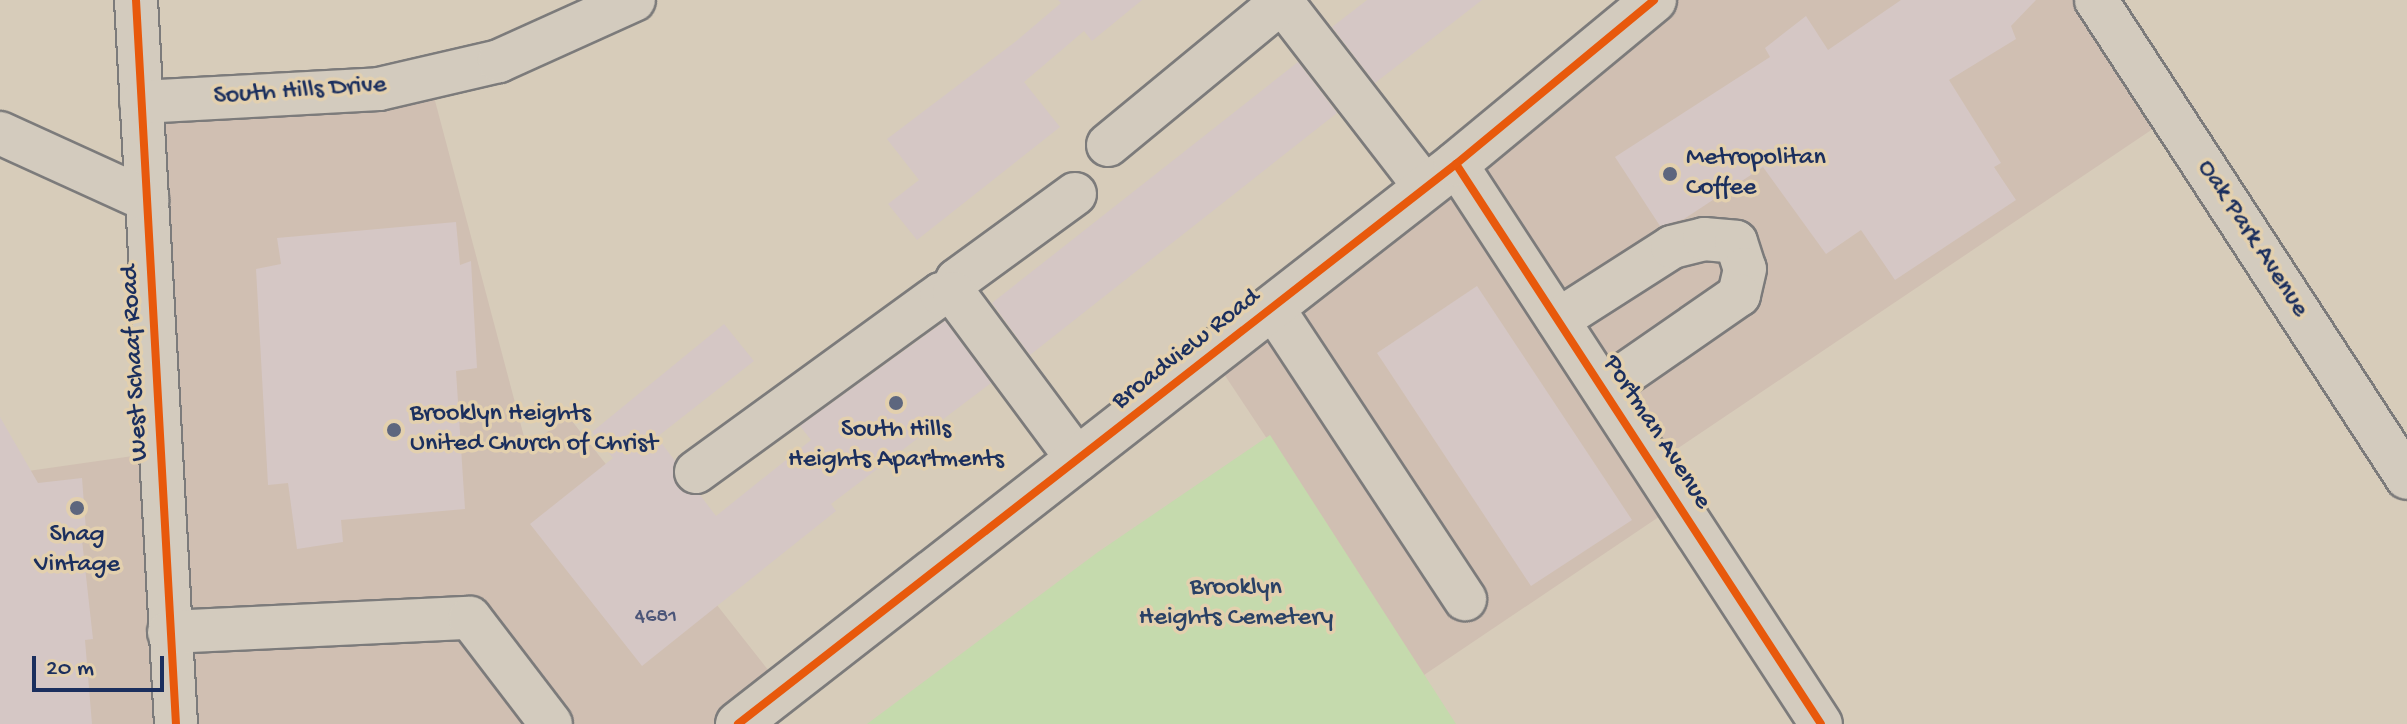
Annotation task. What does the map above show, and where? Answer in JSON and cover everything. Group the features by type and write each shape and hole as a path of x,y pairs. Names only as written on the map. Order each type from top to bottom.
{"main road":[{"name":"Broadview Road","path":"738,724 1441,176 1654,0"}],"street":[{"name":"West Schaaf Road","path":"136,0 176,724"},
{"name":"South Hills Drive","path":"141,102 379,89 499,61 634,0"},
{"name":"Oak Park Avenue","path":"2096,0 2407,478"},
{"name":"Portman Avenue","path":"1283,1 1441,176 1558,320 1821,724"},
{"path":"1108,145 1283,1"},
{"path":"0,133 147,200"},
{"path":"1075,194 957,280 954,293 1078,460"},
{"path":"1558,320 1672,247 1704,239 1736,242 1745,269 1739,295 1603,389"},
{"path":"696,472 941,294 954,293"},
{"path":"1273,308 1465,599"},
{"path":"169,632 470,618 551,724"}],"shaded area":[{"path":"1654,0 2096,0 2172,116 1653,465 1678,504 1424,675 1212,356"},
{"path":"429,78 527,448 568,416 783,689 738,724 0,724 0,475 161,452 141,102"}],"green space":[{"name":"Brooklyn Heights Cemetery","path":"1270,435 1456,724 867,724 1098,552"}],"building":[{"path":"1058,0 1142,0 1092,41 1084,31 1024,82 1060,127 917,240 888,204 919,180 887,139 1015,42 1061,3"},
{"path":"1367,0 1482,0 1375,83 1332,27"},
{"path":"1901,0 2036,0 2011,26 2016,39 1949,80 2001,163 1994,167 2016,200 1895,280 1861,230 1826,254 1763,167 1684,219 1660,226 1615,157 1770,57 1765,48 1806,16 1828,50"},
{"path":"1298,62 1337,113 1030,355 992,303"},
{"path":"456,222 460,265 471,261 477,368 456,371 465,509 341,520 343,542 297,549 288,483 268,485 256,269 281,264 277,238"},
{"path":"1477,286 1632,520 1531,586 1377,353"},
{"path":"945,321 991,383 831,504 836,511 642,666 530,524 613,458 592,432 724,324 754,361 657,437 675,461 677,487 700,495 716,516 811,440 800,426"},
{"path":"0,417 38,483 82,478 86,530 81,531 93,639 85,640 92,724 0,724"}],"cycle path":[{"path":"136,0 176,724"},
{"path":"738,724 1456,164 1654,0"},
{"path":"1456,164 1821,724"}],"place":[{"name":"Metropolitan Coffee","path":"1670,174"},
{"name":"South Hills Heights Apartments","path":"896,403"},
{"name":"Brooklyn Heights United Church of Christ","path":"394,430"},
{"name":"Shag Vintage","path":"77,508"}]}
